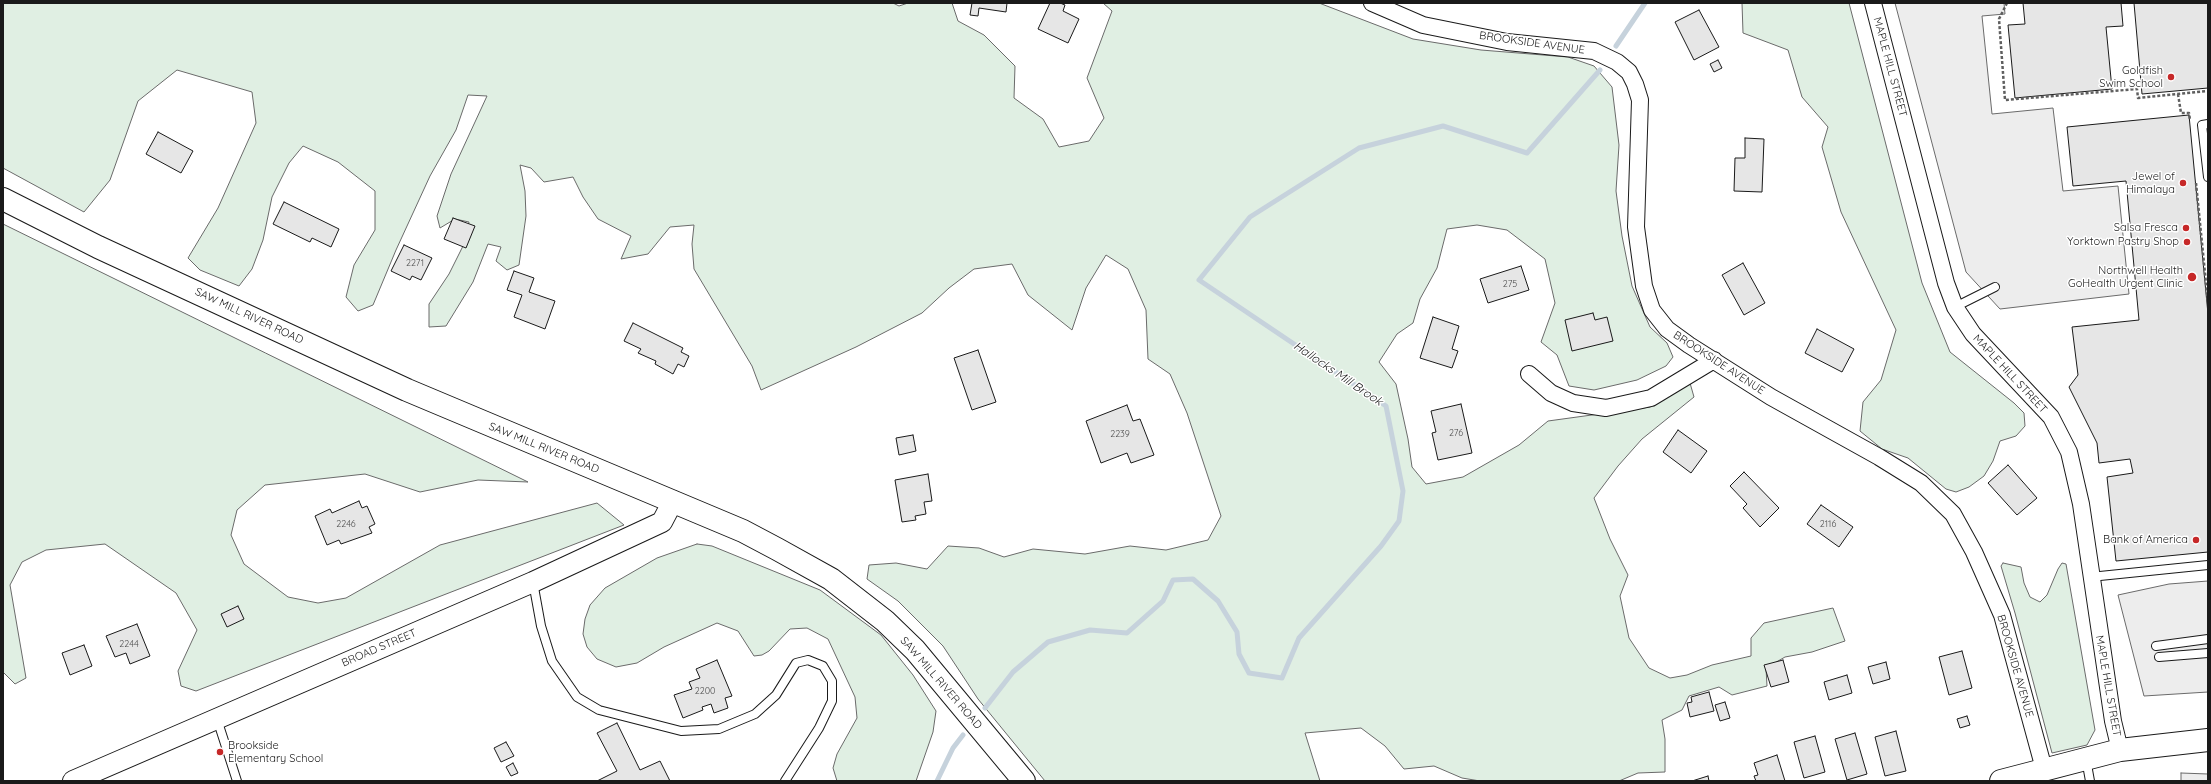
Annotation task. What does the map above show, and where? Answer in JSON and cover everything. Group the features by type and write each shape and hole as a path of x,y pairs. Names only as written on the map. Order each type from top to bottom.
{"highway":[{"name":"SAW MILL RIVER ROAD","path":"3,199 98,247 407,390 505,433 743,531 777,549 831,580 861,602 915,650 1024,781"},
{"path":"2001,781 2120,750 2208,740"}],"street":[{"name":"BROOKSIDE AVENUE","path":"1372,3 1423,25 1507,42 1594,51 1617,62 1629,72 1640,100 1636,227 1644,286 1652,310 1667,329 1771,397 1921,483 1952,514 1974,552 2002,615 2044,769"},
{"name":"MAPLE HILL STREET","path":"1873,3 1946,283 1955,307 1973,334 2051,417 2069,452 2080,504 2113,721 2120,750"},
{"path":"1529,374 1551,393 1573,403 1606,408 1651,398 1714,360"},
{"name":"BROAD STREET","path":"73,781 533,582 662,522 673,501"}],"lane":[{"path":"2208,124 2202,125 2208,177"},
{"path":"1955,307 1995,287"},
{"path":"2090,577 2208,565"},
{"path":"533,582 541,626 552,661 577,697 599,710 681,731 719,728 755,714 776,695 796,663 808,660 824,666 832,681 832,701 820,728 785,781"},
{"path":"2156,646 2208,639"},
{"path":"2159,657 2208,652"},
{"path":"217,719 237,781"},
{"path":"2085,758 2090,781"}],"path":[{"path":"2007,3 1999,19 2005,100 2137,89 2138,98 2208,91"},
{"path":"2178,94 2181,113 2189,113 2191,128"},
{"path":"2196,182 2208,303"}],"green space":[{"path":"3,3 893,3 899,6 908,3 952,3 958,21 984,35 1015,66 1014,98 1043,119 1059,147 1089,141 1104,118 1087,78 1112,11 1103,3 1319,3 1413,39 1481,50 1568,57 1594,66 1612,87 1619,145 1616,191 1622,236 1632,286 1650,327 1667,343 1673,357 1666,366 1637,380 1594,390 1569,386 1557,355 1541,342 1555,303 1545,259 1507,230 1477,225 1447,229 1437,268 1420,299 1413,323 1397,334 1379,362 1396,384 1408,439 1412,467 1426,484 1463,477 1519,445 1548,421 1650,407 1690,383 1694,397 1642,439 1618,466 1594,498 1610,539 1628,575 1620,596 1629,638 1649,668 1670,678 1687,675 1712,665 1751,656 1751,638 1764,623 1833,608 1845,641 1812,652 1785,657 1766,668 1767,686 1732,695 1719,687 1689,696 1682,710 1662,720 1665,739 1665,772 1638,773 1619,781 1480,781 1462,778 1434,766 1404,769 1385,746 1361,728 1305,733 1320,781 1045,781 978,699 943,646 898,601 867,579 869,565 896,563 927,569 948,546 979,548 1004,557 1033,549 1085,554 1130,546 1166,550 1208,540 1221,516 1187,413 1170,374 1148,359 1146,310 1128,269 1106,255 1086,288 1072,330 1028,295 1012,264 974,269 949,288 922,313 856,347 761,390 752,366 694,269 692,244 694,225 670,227 648,254 621,259 631,236 598,219 583,197 573,177 544,182 531,168 520,165 525,191 526,216 519,265 507,270 496,261 501,247 488,244 473,282 446,326 429,327 429,304 449,274 463,246 469,222 455,219 440,228 437,216 451,174 487,96 468,95 456,130 430,176 373,305 358,311 346,297 354,265 375,230 375,191 338,162 303,146 289,163 272,197 263,240 252,269 239,286 200,270 188,258 218,208 256,123 252,92 177,70 138,101 110,180 84,212 3,168"},
{"path":"1742,3 1849,3 1922,283 1950,352 2014,403 2024,413 2025,426 2016,436 2000,441 1993,461 1984,476 1969,487 1956,492 1946,489 1908,458 1882,449 1860,431 1863,402 1881,380 1896,330 1841,212 1822,147 1828,127 1802,97 1788,50 1743,33"},
{"path":"3,224 528,482 478,480 420,492 365,474 265,485 237,510 231,535 244,564 288,597 318,603 346,598 440,545 597,503 624,525 196,691 181,686 178,671 197,630 176,593 105,544 46,550 22,562 10,585 26,678 15,684 3,672"},
{"path":"697,544 712,546 820,590 881,635 913,675 936,711 933,732 916,781 837,781 833,768 837,754 857,718 855,697 828,639 807,628 790,629 769,651 762,655 754,656 738,631 717,623 664,647 637,663 616,667 597,659 587,647 583,634 585,619 590,605 605,588 657,558"},
{"path":"2003,563 2021,567 2024,583 2030,597 2040,602 2047,595 2062,563 2066,564 2095,730 2087,745 2052,753 2001,566"}],"shaded area":[{"path":"1895,3 2004,3 2005,14 1982,16 1992,114 2053,108 2063,191 2118,186 2129,294 2000,309 1966,272"},
{"path":"2208,581 2208,692 2144,696 2118,595 2169,584"},
{"path":"2181,773 2208,774 2208,781 2181,781"}],"building":[{"path":"972,3 1007,3 1006,12 979,8 978,16 970,15"},
{"path":"1050,3 1060,3 1065,5 1063,11 1079,19 1068,43 1038,29"},
{"path":"2023,3 2121,3 2123,26 2106,27 2112,89 2015,98 2008,25 2025,24"},
{"path":"2134,3 2208,3 2208,88 2142,94"},
{"path":"1699,10 1719,47 1694,60 1675,22"},
{"path":"1718,60 1722,68 1714,72 1710,64"},
{"path":"2189,115 2208,314 2208,552 2116,561 2107,477 2133,473 2130,459 2099,463 2097,443 2069,387 2078,375 2072,327 2139,320 2126,181 2073,186 2067,127"},
{"path":"158,132 193,151 181,173 146,154"},
{"path":"1745,138 1764,139 1762,192 1734,191 1735,158 1745,158"},
{"path":"284,202 339,229 331,247 312,238 310,242 273,224"},
{"path":"453,218 475,226 466,248 444,239"},
{"path":"404,245 432,258 421,280 412,276 410,280 391,271"},
{"path":"1743,263 1765,303 1744,315 1722,275"},
{"path":"1521,266 1529,290 1488,303 1480,279"},
{"path":"514,271 534,278 529,292 555,301 545,329 514,317 522,295 507,290"},
{"path":"1593,313 1595,320 1607,317 1613,341 1572,351 1565,320"},
{"path":"1433,317 1459,326 1452,349 1458,351 1452,368 1420,358"},
{"path":"633,323 683,348 681,352 689,356 684,367 678,364 673,374 655,364 656,361 638,353 641,349 624,341"},
{"path":"1817,329 1854,349 1842,372 1805,353"},
{"path":"978,350 996,402 972,410 954,358"},
{"path":"1461,404 1472,453 1438,460 1432,433 1436,432 1431,411"},
{"path":"1127,405 1133,421 1140,419 1154,455 1131,463 1127,453 1101,463 1086,421"},
{"path":"1678,430 1707,451 1691,473 1663,452"},
{"path":"913,435 916,451 899,455 896,438"},
{"path":"2008,465 2037,498 2017,515 1988,483"},
{"path":"1744,472 1779,508 1760,527 1743,508 1747,504 1730,486"},
{"path":"928,474 932,501 924,502 926,514 915,516 916,520 902,522 895,480"},
{"path":"359,501 362,508 367,506 375,524 369,527 372,533 341,544 339,540 327,545 315,516 330,509 332,513"},
{"path":"1821,505 1853,527 1839,547 1807,524"},
{"path":"238,606 244,619 227,627 221,614"},
{"path":"137,624 150,656 130,664 126,653 115,657 106,636"},
{"path":"84,645 92,666 70,675 62,653"},
{"path":"1962,651 1972,688 1949,695 1939,657"},
{"path":"717,660 732,696 725,698 728,708 714,713 711,704 702,707 703,710 683,718 674,695 692,689 689,682 700,678 696,669"},
{"path":"1783,660 1789,682 1771,687 1764,665"},
{"path":"1886,662 1890,679 1873,684 1868,667"},
{"path":"1847,675 1852,693 1829,700 1824,682"},
{"path":"1709,692 1714,711 1690,717 1687,703 1692,702 1691,697"},
{"path":"1725,702 1730,718 1720,721 1715,705"},
{"path":"1967,716 1970,725 1960,728 1957,719"},
{"path":"617,723 640,770 660,761 670,781 597,781 617,771 597,733"},
{"path":"1896,731 1906,771 1885,776 1875,737"},
{"path":"1855,733 1867,774 1847,780 1835,739"},
{"path":"1815,736 1825,772 1804,778 1794,742"},
{"path":"506,742 514,756 501,762 494,748"},
{"path":"1777,755 1785,781 1756,781 1754,776 1758,775 1754,763"},
{"path":"513,763 518,773 511,776 506,767"},
{"path":"1708,776 1709,781 1692,781"}],"waterway":[{"name":"Hallocks Mill Brook","path":"1616,46 1645,3"},
{"name":"Hallocks Mill Brook","path":"985,708 1013,672 1048,642 1090,630 1127,633 1163,601 1173,580 1193,579 1218,601 1237,632 1239,654 1249,673 1282,678 1299,638 1381,546 1399,521 1403,491 1386,406 1199,280 1250,217 1359,148 1443,126 1527,153 1600,70"},
{"name":"Hallocks Mill Brook","path":"937,781 953,748 963,735"}],"place":[{"name":"Goldfish Swim School","path":"2171,77"},
{"name":"Jewel of Himalaya","path":"2183,183"},
{"name":"Salsa Fresca","path":"2186,228"},
{"name":"Yorktown Pastry Shop","path":"2187,242"},
{"name":"Northwell Health GoHealth Urgent Clinic","path":"2192,277"},
{"name":"Bank of America","path":"2196,540"},
{"name":"Brookside Elementary School","path":"220,752"}]}
